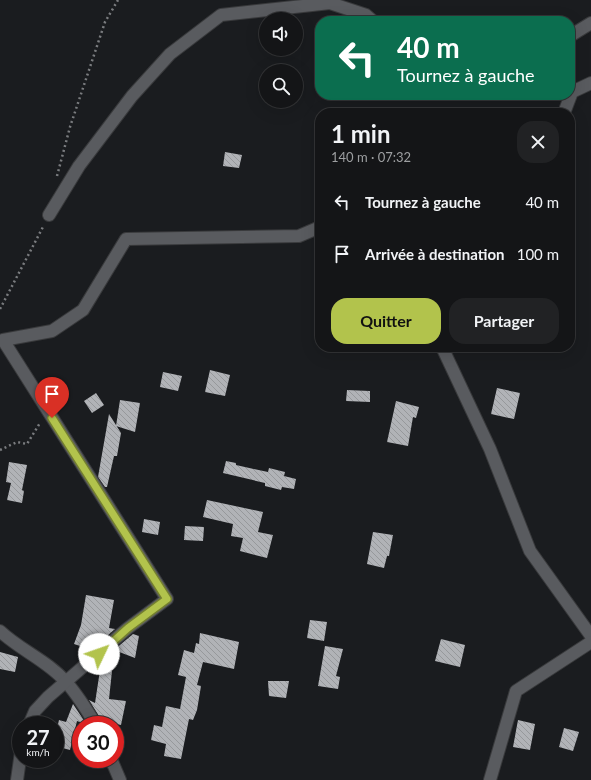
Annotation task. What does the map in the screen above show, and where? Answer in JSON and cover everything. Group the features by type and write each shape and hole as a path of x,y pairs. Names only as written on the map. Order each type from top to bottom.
{"street":[{"path":"49,215 79,166 132,96 170,54 221,14 330,3 367,16"},
{"path":"575,33 591,23"},
{"path":"575,91 591,83"},
{"path":"33,716 35,710 66,681 128,628 167,599 3,340 52,331 83,310 126,239 299,236 315,230"},
{"path":"444,352 490,449 530,551 591,636"},
{"path":"0,631 12,642 39,658 66,681 90,716"},
{"path":"490,780 516,691 591,642"},
{"path":"17,780 19,768"},
{"path":"115,768 120,780"}],"path":[{"path":"56,181 70,127 105,22 118,0"},
{"path":"0,309 49,215"}],"building":[{"path":"225,152 242,155 239,168 223,166"},
{"path":"210,370 230,375 225,396 205,392"},
{"path":"163,372 182,376 178,391 160,387"},
{"path":"497,388 520,393 514,419 491,414"},
{"path":"347,390 370,391 370,402 346,401"},
{"path":"96,393 104,405 92,413 84,401"},
{"path":"120,400 140,403 135,432 116,426"},
{"path":"396,401 419,407 416,418 413,417 408,446 387,442"},
{"path":"109,414 121,433 117,456 114,456 107,487 105,487 98,477"},
{"path":"226,461 236,463 236,465 268,472 269,468 285,472 284,476 296,479 294,489 282,487 281,490 265,486 265,483 223,473"},
{"path":"9,462 27,465 22,490 24,491 22,503 7,500 11,483 6,482"},
{"path":"207,500 263,512 258,532 273,535 267,558 240,551 243,538 231,536 233,524 203,517"},
{"path":"144,519 160,522 158,535 142,532"},
{"path":"185,526 204,527 203,541 184,540"},
{"path":"373,532 393,535 389,556 387,556 384,568 367,564"},
{"path":"86,595 114,600 109,628 115,629 89,652 83,652 83,647 74,644 81,625"},
{"path":"310,620 327,622 324,641 307,638"},
{"path":"200,633 239,642 234,669 203,662 197,685 201,686 197,710 193,720 189,719 181,759 164,756 166,744 151,740 154,725 162,727 166,706 180,709 186,677 178,675 184,650 194,653 196,643 199,644"},
{"path":"133,634 139,636 135,658 114,650"},
{"path":"441,639 465,645 460,667 435,661"},
{"path":"325,646 343,649 336,676 340,677 338,689 318,686"},
{"path":"0,652 18,657 15,672 0,669"},
{"path":"100,670 112,671 109,699 126,701 123,716 99,716 89,700 95,703"},
{"path":"268,681 289,681 286,698 269,696"},
{"path":"73,704 81,716 72,716 72,742 70,750 64,748 64,721 66,722"},
{"path":"518,720 535,724 530,750 513,747"},
{"path":"564,728 579,732 573,751 559,747"}],"route":[{"path":"52,418 167,599 128,628 99,654"}]}
